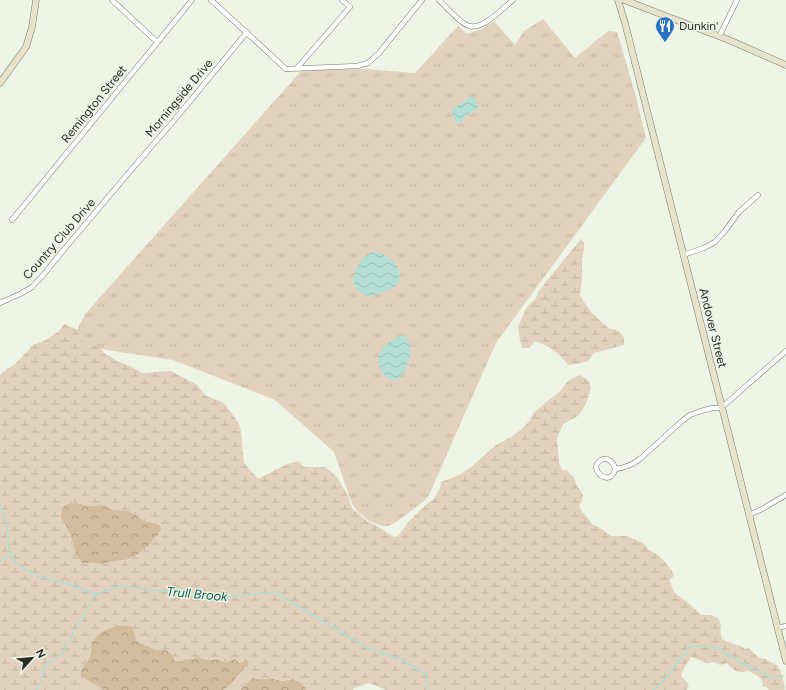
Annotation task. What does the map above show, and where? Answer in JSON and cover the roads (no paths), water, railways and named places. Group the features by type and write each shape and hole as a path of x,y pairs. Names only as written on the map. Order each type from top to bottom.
{"main road":[{"path":"0,83 26,47 32,28 36,0"},
{"name":"Andover Street","path":"618,0 786,661"},
{"path":"624,0 720,37 786,65"}],"street":[{"path":"112,0 157,42"},
{"name":"Remington Street","path":"12,220 192,0"},
{"path":"211,0 286,69 357,66 368,63 379,53 422,0"},
{"path":"297,68 350,8 342,0"},
{"path":"439,0 462,22 472,27 485,23 513,0"},
{"path":"720,37 737,0"},
{"name":"Morningside Drive","path":"126,176 247,32"},
{"name":"Country Club Drive","path":"0,303 32,287 126,176"},
{"path":"683,255 704,248 715,242 739,212 758,195"},
{"path":"615,469 629,466 640,460 690,415 705,410 721,408 786,351"},
{"path":"608,459 613,463 615,469 613,474 606,478 598,474 597,468 602,460 608,459"},
{"path":"749,515 786,495"},
{"path":"777,628 786,626"}],"water":[{"path":"470,97 474,97 477,101 477,109 466,115 463,121 458,123 452,112 454,108"},
{"path":"372,252 386,255 390,258 398,269 400,279 397,285 391,289 367,296 355,287 353,281 355,271 361,261"},
{"path":"402,335 408,338 410,350 409,360 405,371 399,378 390,379 386,377 380,369 378,359 379,355 381,350 388,343"}],"waterway":[{"path":"0,505 5,520 9,548 15,562 23,569 38,576 65,583 96,594"},
{"path":"0,561 12,555"},
{"name":"Trull Brook","path":"36,690 40,685 45,666 62,653 96,594 121,586 220,598 275,592 367,648 402,660 426,674 428,690"},
{"name":"Trull Brook","path":"653,690 663,682 690,646 714,647 769,677 784,676"}],"place":[{"name":"Dunkin'","path":"665,43"}]}
